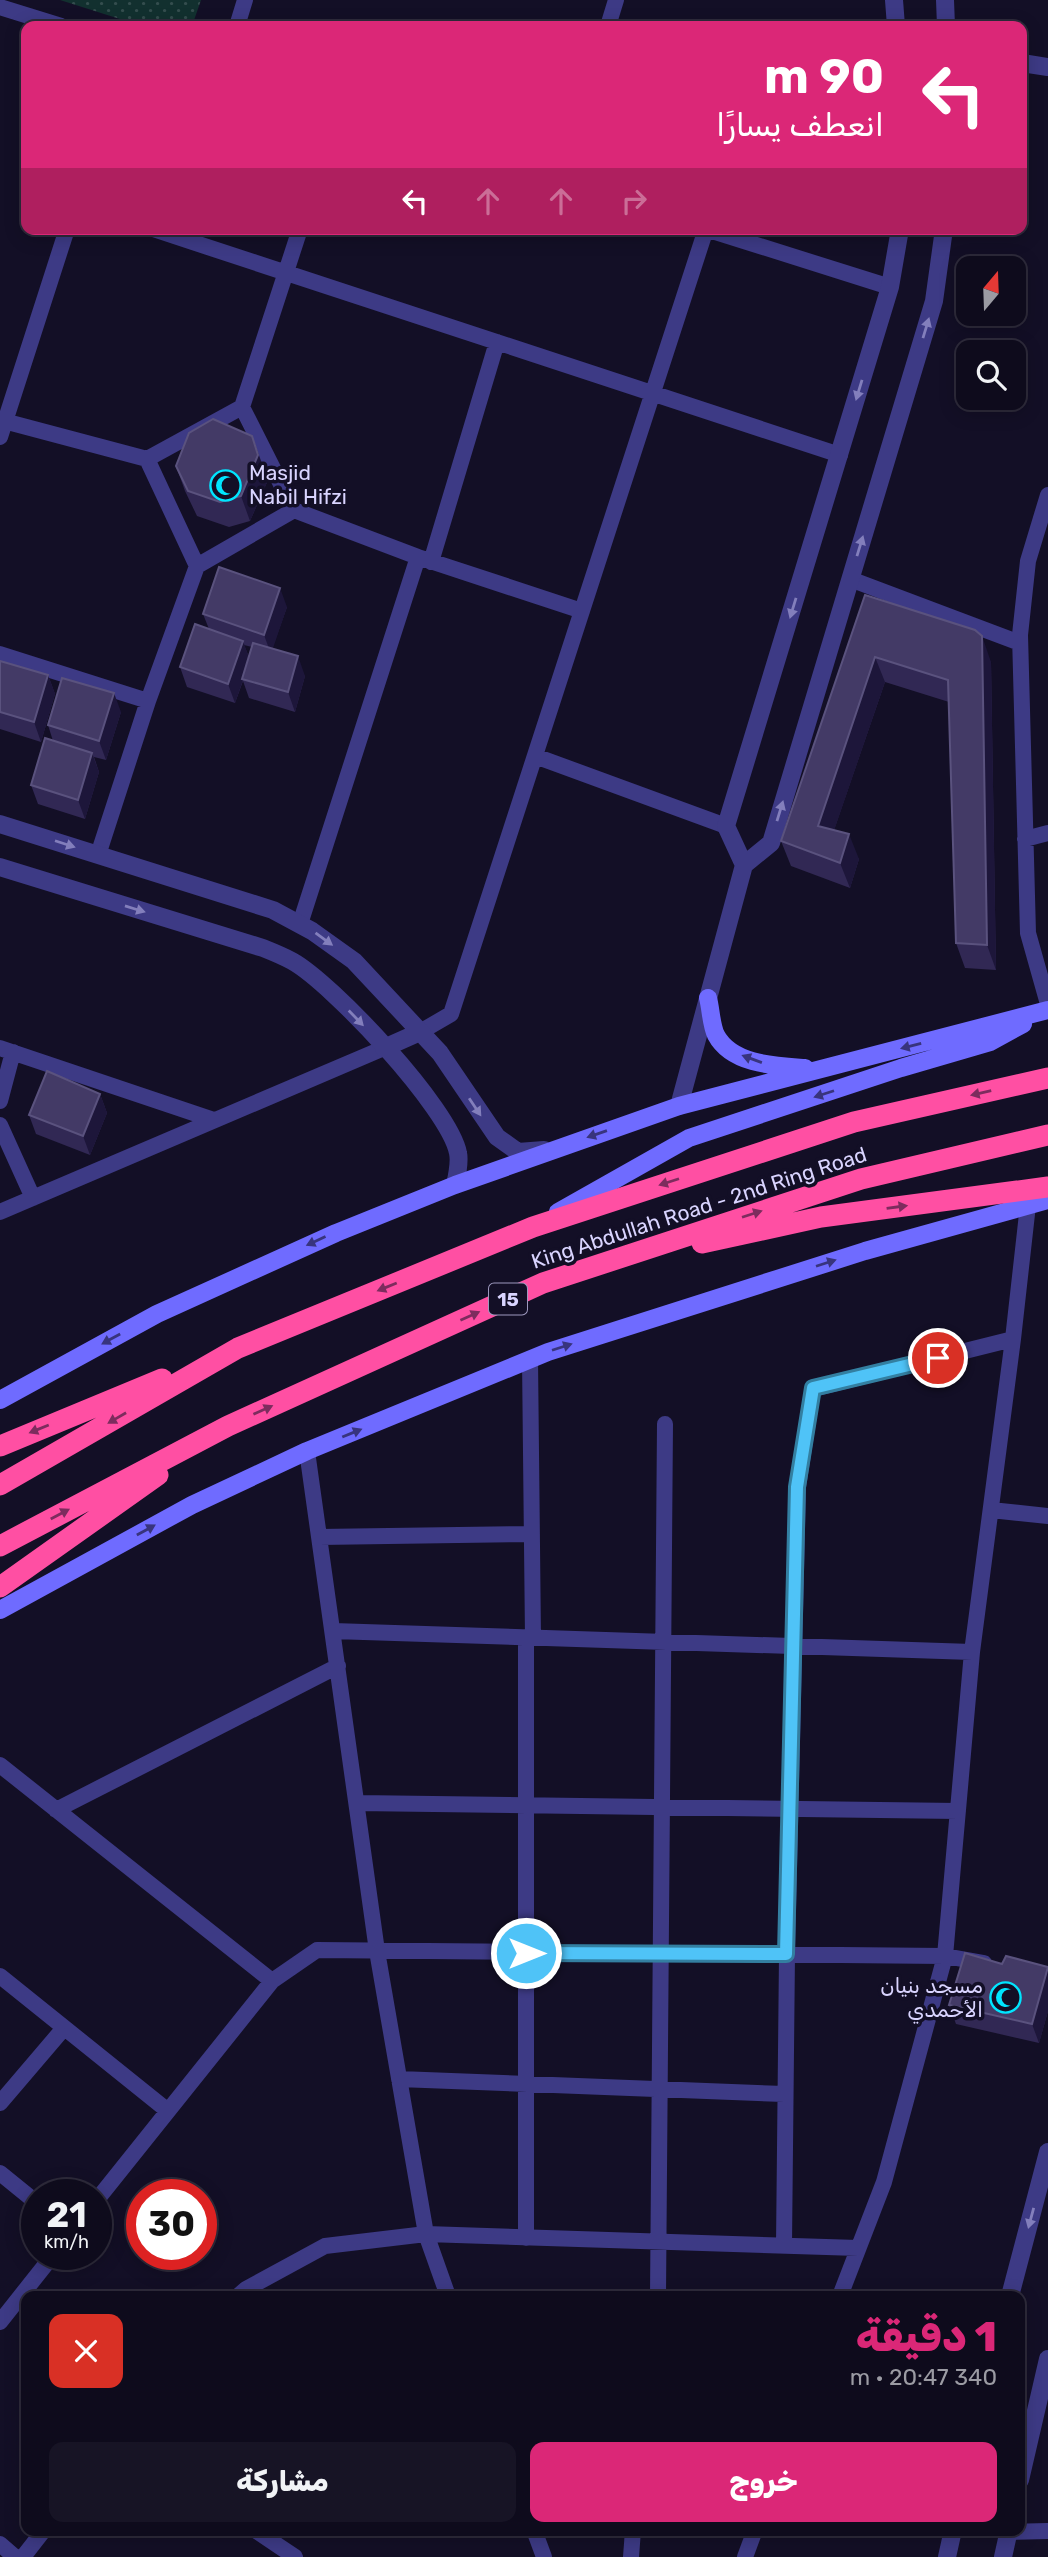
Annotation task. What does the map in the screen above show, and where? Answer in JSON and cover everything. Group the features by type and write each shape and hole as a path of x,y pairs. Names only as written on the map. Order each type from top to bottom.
{"highway":[{"name":"King Abdullah Road - 2nd Ring Road","path":"0,1485 238,1348 533,1227 854,1122 1048,1078"},
{"name":"King Abdullah Road - 2nd Ring Road","path":"0,1546 228,1426 543,1283 861,1179 1048,1135"},
{"path":"543,1283 821,1217 1048,1186"},
{"path":"0,1446 238,1348"},
{"path":"0,1587 228,1426"}],"main road":[{"path":"708,998 716,1035 731,1052 767,1065 819,1070"},
{"path":"0,1400 157,1314 336,1233 554,1148 679,1106 1048,1011"},
{"path":"533,1227 689,1138 901,1068 990,1042 1048,1011"},
{"path":"0,1610 192,1505 307,1451 530,1360 865,1251 1048,1200"}],"street":[{"path":"239,21 245,0"},
{"path":"610,21 617,0"},
{"path":"894,0 896,21"},
{"path":"945,0 946,21"},
{"path":"0,7 45,21"},
{"path":"1027,64 1048,67"},
{"path":"65,235 2,427 147,459 242,407 298,235"},
{"path":"171,235 839,455"},
{"path":"0,1212 384,1048 451,1014 704,235"},
{"path":"725,235 890,287"},
{"path":"744,865 726,826 890,287 899,235"},
{"path":"679,1106 744,865 771,843 934,301 943,235"},
{"path":"300,925 496,342"},
{"path":"242,407 294,510 425,559 582,611"},
{"path":"147,459 197,566"},
{"path":"1048,495 1028,561 1020,643 1028,933 1048,1004"},
{"path":"98,855 148,701 197,566 294,510"},
{"path":"850,579 1020,643"},
{"path":"0,654 148,701"},
{"path":"535,756 726,826"},
{"path":"0,824 273,910 300,925 354,961 440,1053 498,1137 518,1152 554,1148"},
{"path":"1025,839 1048,833"},
{"path":"0,867 263,948 293,961 330,991 410,1074 447,1126 458,1154 455,1185"},
{"path":"0,1101 6,1050 214,1120"},
{"path":"0,1125 33,1198"},
{"path":"842,2291 884,2182 944,1955 972,1652 1028,1205"},
{"path":"784,2245 786,1954 797,1487 813,1388 1013,1339"},
{"path":"526,2238 526,1805 532,1534 530,1360"},
{"path":"658,2291 665,1424"},
{"path":"307,1451 377,1951 426,2234 446,2291"},
{"path":"991,1510 1048,1516"},
{"path":"319,1538 532,1534"},
{"path":"333,1631 972,1652"},
{"path":"56,1810 338,1666"},
{"path":"0,1765 272,1981"},
{"path":"357,1803 958,1811"},
{"path":"112,2181 272,1981 317,1950 944,1955 996,1966"},
{"path":"0,1976 168,2111"},
{"path":"0,2103 64,2028"},
{"path":"399,2079 785,2094"},
{"path":"1011,2291 1048,2152"},
{"path":"0,2173 21,2190"},
{"path":"243,2291 325,2246 426,2234 858,2248"},
{"path":"25,2291 41,2270"},
{"path":"0,2322 21,2296"},
{"path":"1025,2458 1048,2358"},
{"path":"1025,2531 1048,2531"},
{"path":"23,2557 39,2536"},
{"path":"264,2536 295,2557"},
{"path":"536,2536 544,2557"},
{"path":"631,2557 633,2536"},
{"path":"745,2557 753,2536"},
{"path":"947,2557 952,2536"},
{"path":"1003,2557 1008,2536"},
{"path":"0,2544 15,2557"}],"green space":[{"path":"60,0 201,0 194,21 126,21"}],"building":[{"path":"213,419 252,436 258,455 241,496 220,502 188,491 176,466 189,433"},
{"path":"219,567 280,588 264,635 203,614"},
{"path":"865,595 975,630 982,636 987,945 956,943 948,680 875,657 818,826 849,834 840,863 781,841"},
{"path":"195,624 243,641 228,684 180,667"},
{"path":"253,643 298,656 288,692 242,679"},
{"path":"0,661 48,675 34,722 0,712"},
{"path":"62,678 114,693 99,741 48,725"},
{"path":"45,738 92,753 78,800 31,785"},
{"path":"47,1071 100,1094 83,1136 29,1115"},
{"path":"965,1953 1002,1964 1006,1956 1048,1967 1032,2024 949,2005"}],"place":[{"name":"Masjid Nabil Hifzi","path":"226,485"},
{"name":"مسجد بنيان الأحمدي","path":"1006,1998"}],"route":[{"path":"526,1953 786,1954 797,1487 813,1388 938,1358"}]}
